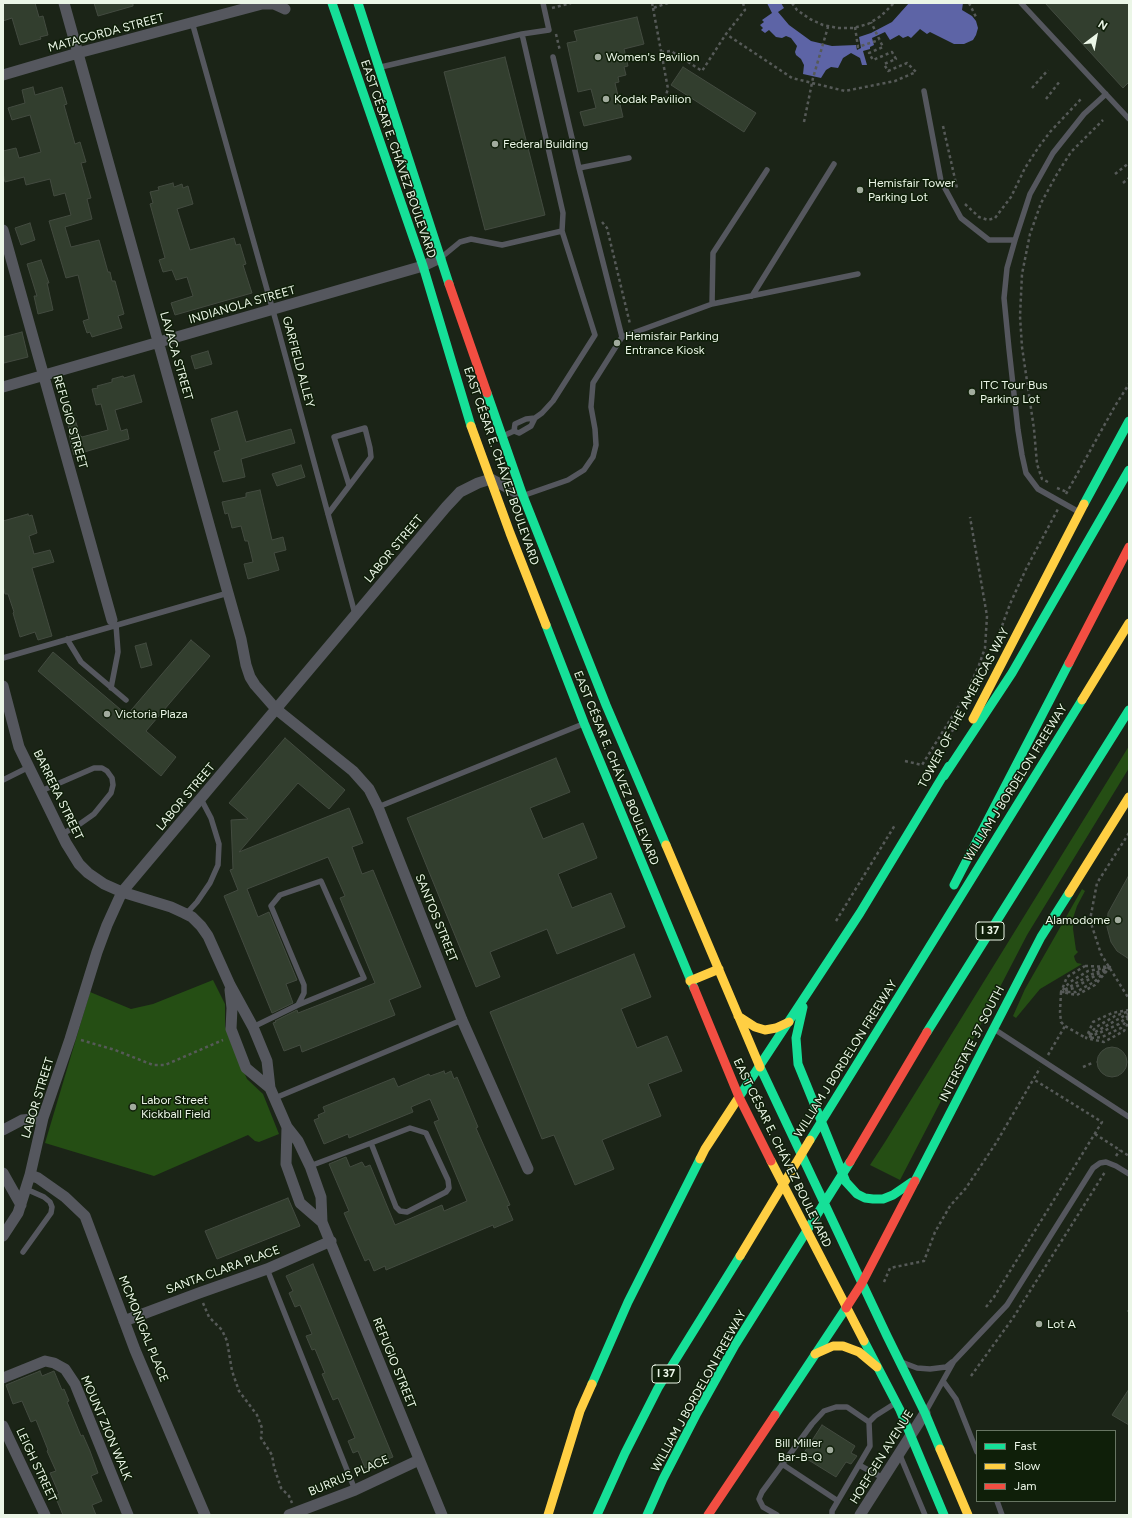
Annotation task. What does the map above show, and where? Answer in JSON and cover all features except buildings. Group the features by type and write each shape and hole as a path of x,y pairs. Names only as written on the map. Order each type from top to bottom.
{"main road":[{"name":"EAST CÉSAR E. CHÁVEZ BOULEVARD","path":"332,3 423,266 471,425 510,533 584,723 739,1097 896,1403 944,1515"},
{"name":"EAST CÉSAR E. CHÁVEZ BOULEVARD","path":"358,3 440,258 523,496 606,705 760,1067 925,1413 968,1515"},
{"name":"TOWER OF THE AMERICAS WAY","path":"548,1515 580,1411 628,1302 705,1149 860,913 914,822 944,776 1079,512 1129,421"},
{"path":"944,776 1012,673 1129,470"},
{"path":"950,894 1129,547"},
{"name":"WILLIAM J BORDELON FREEWAY","path":"597,1515 625,1453 658,1388 1129,623"},
{"name":"WILLIAM J BORDELON FREEWAY","path":"647,1515 663,1479 697,1413 735,1345 855,1154 932,1025 1129,710"},
{"name":"INTERSTATE 37 SOUTH","path":"708,1515 862,1283 1041,936 1129,797"},
{"path":"884,1021 938,915"},
{"path":"690,981 719,969"},
{"path":"806,996 796,1038 798,1064 846,1182 852,1189 865,1198 883,1199 898,1193 915,1180"},
{"path":"738,1016 755,1027 765,1030 776,1028 789,1022"},
{"path":"815,1354 833,1346 843,1346 859,1352 877,1367"}],"street":[{"name":"LAVACA STREET","path":"64,3 241,639 246,665 250,678 276,709"},
{"name":"MATAGORDA STREET","path":"3,75 78,53 262,4 274,4 285,9"},
{"name":"REFUGIO STREET","path":"3,230 114,624"},
{"name":"INDIANOLA STREET","path":"3,387 423,266 440,258"},
{"path":"491,479 523,496"},
{"name":"LABOR STREET","path":"3,1236 18,1213 21,1205 30,1175 43,1118 70,1039 97,952 122,892 460,492 478,483 491,479"},
{"name":"BARRERA STREET","path":"3,686 16,736 29,767 76,859 88,873 104,884 122,892"},
{"name":"SANTOS STREET","path":"276,709 352,771 369,789 378,807 462,1020 528,1169"},
{"name":"REFUGIO STREET","path":"122,892 171,907 186,914 201,926 208,936 230,986 252,1027 267,1061 270,1088 287,1127 298,1141 310,1166 321,1197 322,1222 442,1515"},
{"name":"REFUGIO STREET","path":"230,986 232,1008 231,1029 233,1036 246,1068 270,1088"},
{"path":"3,1130 22,1120 43,1118"},
{"name":"REFUGIO STREET","path":"287,1127 286,1164 300,1203 322,1222"},
{"path":"3,1174 21,1205"},
{"name":"MCMONIGAL PLACE","path":"30,1175 38,1178 65,1197 85,1216 124,1321 205,1515"},
{"name":"SANTA CLARA PLACE","path":"124,1321 267,1270 331,1241"},
{"name":"MOUNT ZION WALK","path":"3,1378 45,1361 54,1363 65,1369 75,1384 128,1515"},
{"name":"HOEFGEN AVENUE","path":"860,1515 925,1413"},
{"name":"LEIGH STREET","path":"3,1426 45,1515"},
{"name":"BURRUS PLACE","path":"292,1513 355,1490 419,1460"}],"lane":[{"path":"379,68 522,34 549,30 543,3"},
{"path":"1022,3 1129,119"},
{"name":"GARFIELD ALLEY","path":"192,22 273,310 355,615"},
{"path":"502,436 514,431 519,433 531,426 535,418 542,413 553,400 594,335 562,231 563,213 522,34"},
{"path":"553,57 579,168 622,337"},
{"path":"924,91 941,181 960,218 989,240 1015,240"},
{"path":"1079,512 1038,489 1026,474 1022,455 1008,349 1004,298 1007,268 1030,194 1052,153 1084,114 1106,94"},
{"path":"579,168 629,158"},
{"path":"752,296 834,164"},
{"path":"712,304 713,253 767,170"},
{"path":"440,258 460,242 471,239 502,245 562,231"},
{"path":"523,496 568,480 584,470 593,457 596,444 591,407 594,383 622,337 712,304 858,274"},
{"path":"514,431 516,424 526,419 535,418"},
{"path":"328,514 349,485 370,456 370,448 365,428 334,437 349,485"},
{"path":"3,658 114,624 228,593"},
{"path":"111,688 118,652 114,624"},
{"path":"67,639 81,662 126,700"},
{"path":"378,807 584,723"},
{"path":"3,780 29,767"},
{"path":"41,791 94,768 102,768 107,771 112,778 113,785 110,793 94,814 62,834"},
{"path":"186,914 197,902 210,883 218,865 219,844 215,830 201,799"},
{"path":"252,1027 298,1005 364,978 321,880 280,895 271,906 304,985 304,993 298,1005"},
{"path":"275,1098 462,1020"},
{"path":"994,1028 1129,1117"},
{"path":"310,1166 410,1128 426,1134 448,1180 449,1188 446,1192 407,1212 400,1211 396,1207 371,1143"},
{"path":"900,1361 917,1368 930,1369 946,1366 954,1361 1007,1305 1093,1168 1100,1163 1106,1162 1129,1174"},
{"path":"23,1252 51,1213 52,1207 50,1202 44,1197 26,1190"},
{"path":"267,1270 355,1490"},
{"path":"925,1413 954,1361"},
{"path":"943,1381 956,1399 976,1449"},
{"path":"832,1515 832,1511 870,1446 870,1422 875,1416 896,1403"},
{"path":"777,1515 763,1507 759,1499 762,1492 812,1424 824,1411 836,1407 847,1407 870,1422"},
{"path":"899,1453 925,1515"},
{"path":"782,1464 838,1501"},
{"path":"859,1464 883,1478"},
{"path":"997,1502 1002,1515"}],"path":[{"path":"550,8 571,3"},
{"path":"652,3 668,89 663,103"},
{"path":"653,8 668,3"},
{"path":"661,52 672,51 702,71 726,34 745,10 743,3"},
{"path":"792,3 797,10 810,19 838,28 855,27 870,22 881,16 894,3"},
{"path":"969,3 977,19"},
{"path":"726,34 792,78 825,87 845,91 865,88 895,81 916,72 907,62 888,71 884,64 896,59 892,52 872,60 869,53 883,47 870,22"},
{"path":"804,122 813,78 828,26"},
{"path":"855,27 858,47 874,43 879,40"},
{"path":"1032,88 1048,70"},
{"path":"1046,99 1060,81"},
{"path":"964,203 979,217 988,220 995,218 1011,197 1025,168 1038,148 1050,132 1081,99"},
{"path":"1067,492 1042,479 1037,464 1034,429 1022,347 1020,316 1022,274 1030,234 1040,203 1071,152 1103,120"},
{"path":"943,126 958,191"},
{"path":"1115,174 1129,163"},
{"path":"1123,183 1129,178"},
{"path":"996,643 1017,590 1067,492 1129,384"},
{"path":"905,761 922,765 965,696 985,648 987,616 970,517"},
{"path":"947,741 961,717"},
{"path":"835,923 897,822"},
{"path":"1129,833 1097,883 1090,920 1101,954 1129,998"},
{"path":"1110,967 1085,966 1067,976 1061,992 1061,1022 1065,1026 1086,1038 1104,1042 1124,1031 1129,1021"},
{"path":"1061,992 1078,996 1095,985 1110,967"},
{"path":"1061,992 1070,982 1088,972 1110,967"},
{"path":"1061,992 1074,988 1110,967"},
{"path":"1086,1038 1093,1022 1112,1012 1129,1013"},
{"path":"1086,1038 1096,1027 1115,1016 1129,1013"},
{"path":"1086,1038 1102,1037 1121,1028 1129,1013"},
{"path":"884,1282 890,1268 924,1261 935,1232 950,1206 966,1188 996,1143 1065,1026"},
{"path":"79,1039 115,1050 153,1066 165,1065 227,1038"},
{"path":"1083,1067 1092,1063"},
{"path":"986,1307 994,1297 1102,1122 1033,1080"},
{"path":"1095,1134 1129,1156"},
{"path":"971,1376 1013,1318 1098,1181 1120,1150"},
{"path":"199,1293 209,1317 222,1330 227,1341 232,1371 239,1391 257,1415 262,1428 261,1438 272,1455 274,1467 281,1488 289,1496 292,1513"}],"green space":[{"path":"1129,746 1129,768 1027,935 900,1180 870,1165 885,1142"},
{"path":"1082,889 1085,891 1077,906 1073,918 1073,929 1076,950 1078,952 1074,956 1075,960 1077,963 1082,964 1040,989 1016,1018 1013,1016 1025,989"},
{"path":"213,980 225,1004 225,1026 231,1043 247,1079 263,1094 279,1134 259,1142 255,1141 248,1135 154,1176 45,1143 90,992 131,1009 153,1004"}],"water":[{"path":"767,3 781,3 784,8 778,12 789,25 811,41 832,46 856,45 857,50 861,48 859,37 871,33 892,22 909,3 963,3 962,10 972,16 976,21 978,28 973,40 964,44 954,44 930,32 927,34 920,29 911,38 908,36 903,38 899,35 890,40 885,32 872,38 874,45 870,47 870,49 863,51 867,65 862,65 860,58 851,53 843,58 838,68 831,67 826,70 821,78 803,74 804,65 801,59 796,55 795,52 797,46 791,38 786,36 782,38 776,37 769,30 765,33 761,30 763,28 760,25 764,22 762,20 772,13"}],"traffic: fast":[{"path":"332,3 423,266 471,426"},
{"path":"358,3 449,284"},
{"path":"487,393 523,496 606,705 666,845"},
{"path":"1084,504 1129,421"},
{"path":"944,776 1012,673 1129,470"},
{"path":"546,625 584,723 694,988"},
{"path":"954,885 1069,663"},
{"path":"810,1140 1082,700"},
{"path":"927,1032 1129,710"},
{"path":"739,1097 860,913 949,766"},
{"path":"915,1181 1041,937 1069,893"},
{"path":"803,1007 796,1038 798,1064 846,1182 857,1194 865,1198 873,1199 883,1199 893,1195 912,1182"},
{"path":"760,1067 925,1413 940,1449"},
{"path":"592,1384 628,1302 700,1159"},
{"path":"647,1515 663,1479 697,1413 735,1345 850,1162"},
{"path":"597,1515 625,1453 658,1388 740,1256"},
{"path":"775,1415 846,1308"},
{"path":"864,1341 900,1410 944,1515"}],"traffic: slow":[{"path":"471,426 510,533 546,625"},
{"path":"973,719 1084,504"},
{"path":"1082,700 1129,623"},
{"path":"1069,893 1129,797"},
{"path":"666,845 760,1067"},
{"path":"690,981 719,969"},
{"path":"738,1016 755,1027 765,1030 776,1028 789,1022"},
{"path":"700,1159 739,1097"},
{"path":"740,1256 810,1140"},
{"path":"771,1161 864,1341"},
{"path":"815,1354 833,1346 843,1346 859,1352 877,1367"},
{"path":"548,1515 580,1411 592,1384"},
{"path":"940,1449 968,1515"}],"traffic: jam":[{"path":"449,284 487,393"},
{"path":"1069,663 1129,547"},
{"path":"694,988 739,1097 771,1161"},
{"path":"850,1162 927,1032"},
{"path":"846,1308 862,1283 915,1181"},
{"path":"708,1515 775,1415"}],"place":[{"name":"Women's Pavilion","path":"598,57"},
{"name":"Kodak Pavilion","path":"606,99"},
{"name":"Federal Building","path":"495,144"},
{"name":"Hemisfair Tower Parking Lot","path":"860,190"},
{"name":"Hemisfair Parking Entrance Kiosk","path":"617,343"},
{"name":"ITC Tour Bus Parking Lot","path":"972,392"},
{"name":"Victoria Plaza","path":"107,714"},
{"name":"Alamodome","path":"1118,920"},
{"name":"Labor Street Kickball Field","path":"133,1107"},
{"name":"Lot A","path":"1039,1324"},
{"name":"Bill Miller Bar-B-Q","path":"830,1450"}]}
